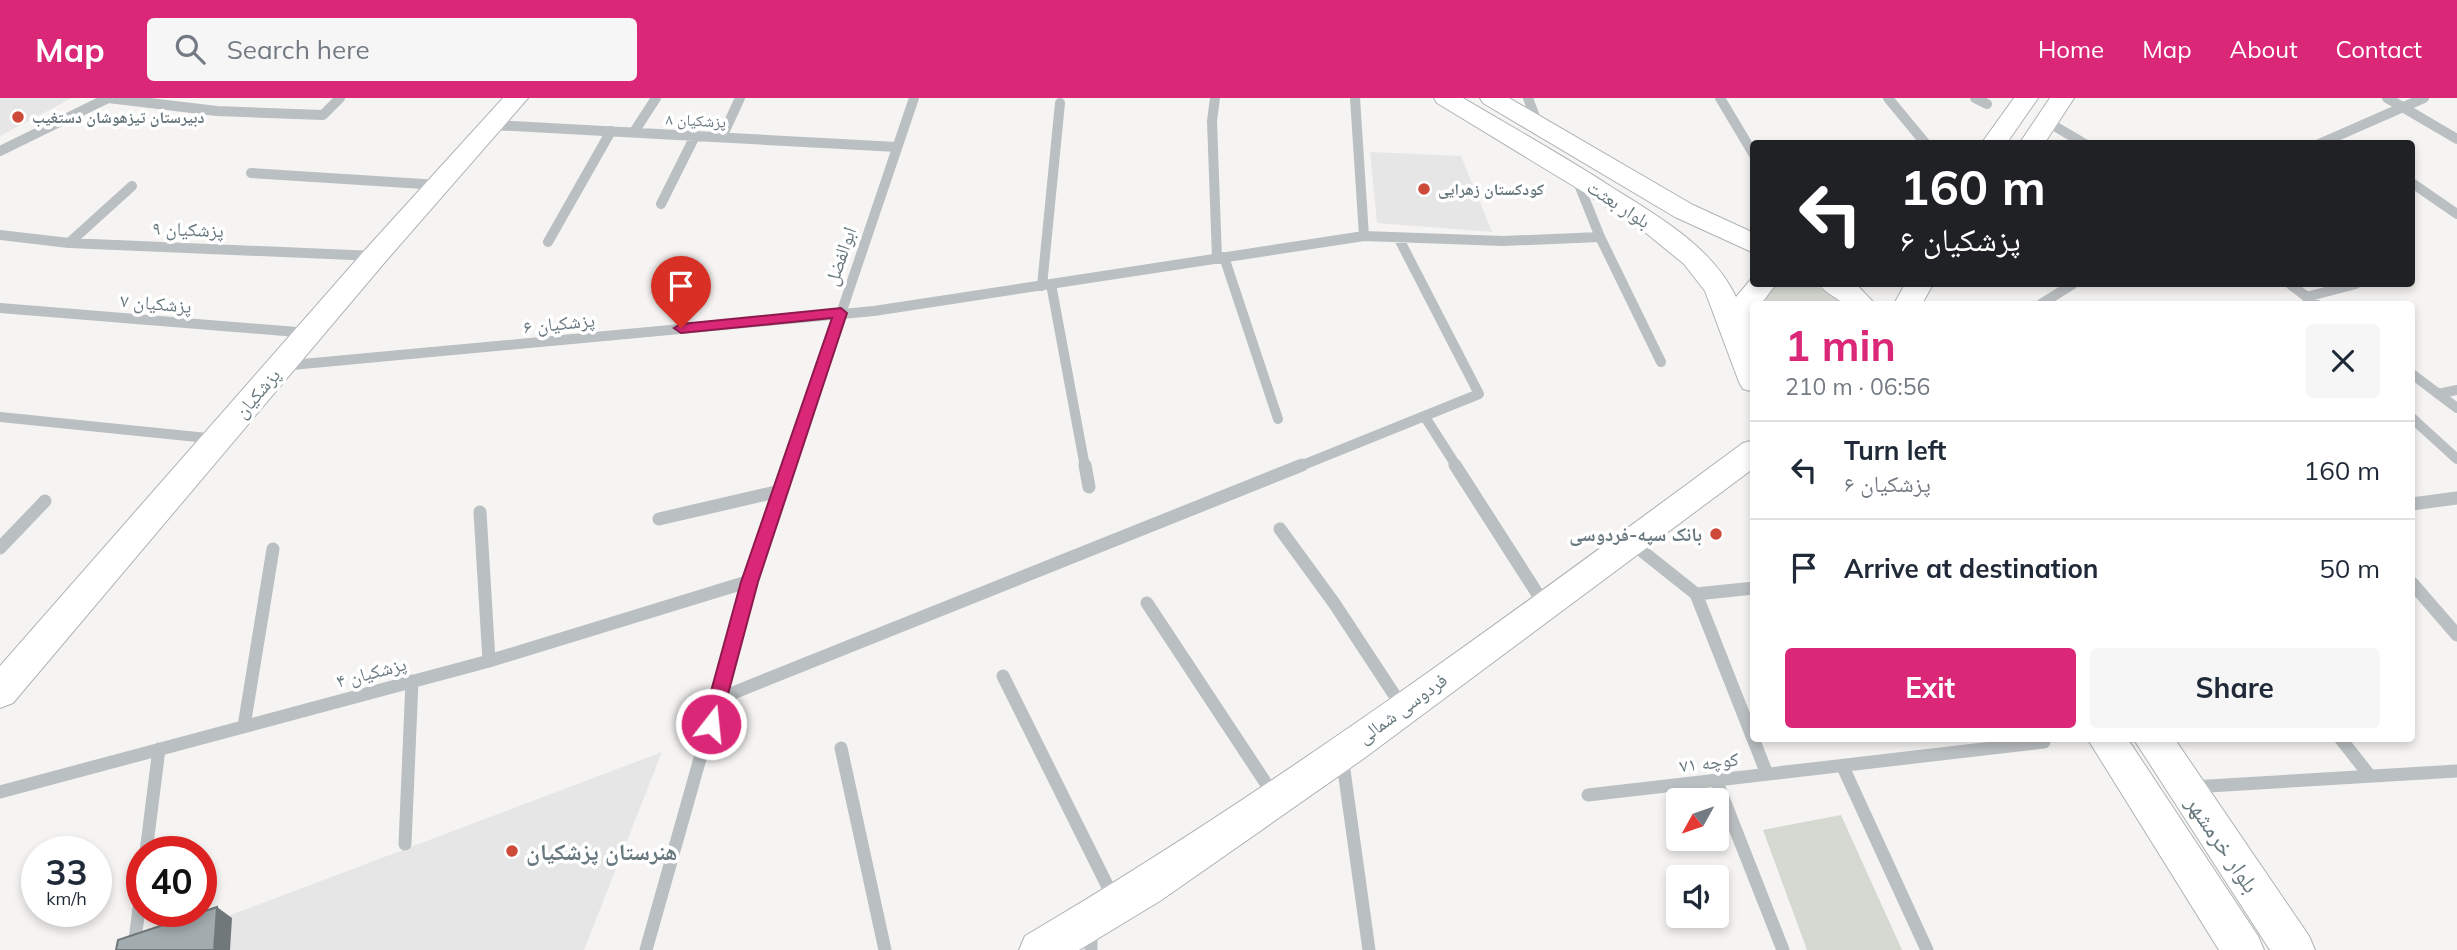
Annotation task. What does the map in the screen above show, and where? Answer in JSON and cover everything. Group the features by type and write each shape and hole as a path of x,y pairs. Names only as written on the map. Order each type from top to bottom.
{"main road":[{"name":"پزشکیان","path":"1,688 375,256 516,98"},
{"name":"بلوار بعثت","path":"1446,98 1576,176 1667,236 1704,270 1725,300 1749,369"},
{"name":"بلوار بعثت","path":"1492,98 1684,211 1750,242"},
{"path":"1996,140 2026,98"},
{"path":"2034,140 2062,98"},
{"path":"1749,369 1744,309 1752,291 1758,287"},
{"name":"فردوسی شمالی","path":"1040,950 1100,925 1632,543 1750,454"},
{"name":"بلوار خرمشهر","path":"2109,742 2243,950"},
{"name":"بلوار خرمشهر","path":"2155,742 2294,950"}],"street":[{"path":"0,151 108,98 217,111 323,115 340,98"},
{"path":"175,106 184,98"},
{"path":"634,132 656,98"},
{"path":"722,137 740,98"},
{"name":"ابوالفضل","path":"646,950 750,582 914,98"},
{"path":"1215,98 1212,121 1221,258 1278,419"},
{"path":"1355,98 1364,236"},
{"path":"1528,98 1538,125"},
{"path":"1720,98 1750,148"},
{"path":"1888,98 1923,140"},
{"path":"1975,98 1987,104"},
{"path":"2387,98 2457,139"},
{"path":"2328,140 2424,98"},
{"path":"1060,103 1046,285 1089,487"},
{"path":"2046,121 2078,140"},
{"name":"پزشکیان ۸","path":"493,125 897,147"},
{"path":"548,242 611,131"},
{"path":"2339,135 2346,140"},
{"path":"661,204 695,136"},
{"path":"251,173 439,185"},
{"path":"1576,176 1600,237 1661,362"},
{"path":"2415,185 2457,214"},
{"path":"69,243 132,186"},
{"name":"پزشکیان ۹","path":"0,235 69,243 375,256"},
{"name":"پزشکیان ۶","path":"280,366 874,311 1364,236 1503,241 1600,237"},
{"path":"718,699 1479,394 1399,239"},
{"path":"2046,301 2068,287"},
{"path":"2294,287 2312,301"},
{"path":"2306,297 2344,287"},
{"name":"پزشکیان ۷","path":"0,308 309,333"},
{"path":"2415,376 2457,408"},
{"path":"2438,394 2457,390"},
{"path":"1425,416 1544,604"},
{"path":"0,417 217,439"},
{"path":"2415,421 2457,459"},
{"path":"659,519 780,491"},
{"path":"2415,504 2457,498"},
{"path":"0,548 45,501"},
{"path":"480,512 489,661"},
{"path":"1280,529 1334,603 1403,708"},
{"path":"1632,543 1696,594 1750,731"},
{"path":"244,726 273,548"},
{"name":"پزشکیان ۴","path":"0,792 489,661 750,582"},
{"path":"2415,586 2457,635"},
{"path":"1696,594 1750,588"},
{"path":"1147,603 1275,798"},
{"path":"1003,676 1100,925"},
{"path":"405,844 412,681"},
{"path":"1754,742 1767,774"},
{"path":"2343,742 2370,776"},
{"name":"کوچه ۷۱","path":"1588,795 2044,743"},
{"path":"841,748 885,950"},
{"path":"148,836 159,749"},
{"path":"1342,752 1369,950"},
{"path":"1843,766 1927,950"},
{"path":"2185,787 2457,771"},
{"path":"1716,780 1783,950"},
{"path":"135,940 137,927"}],"shaded area":[{"name":"دبیرستان تیزهوشان دستغيب","path":"0,98 72,98 0,136"},
{"name":"کودکستان زهرایی","path":"1370,152 1461,156 1492,232 1377,223"},
{"path":"1818,287 1843,301 1759,301 1768,288"},
{"name":"هنرستان پزشکیان","path":"662,752 584,950 138,950 199,927 217,927 217,920"},
{"path":"1841,815 1902,950 1807,950 1763,830"}],"building":[{"path":"157,927 216,927 214,950 116,950 118,940"}],"place":[{"name":"دبیرستان تیزهوشان دستغيب","path":"18,117"},
{"name":"کودکستان زهرایی","path":"1424,189"},
{"name":"بانک سپه-فردوسی","path":"1716,534"},
{"name":"هنرستان پزشکیان","path":"512,851"}],"route":[{"path":"681,328 841,313 750,582 711,724"}]}
